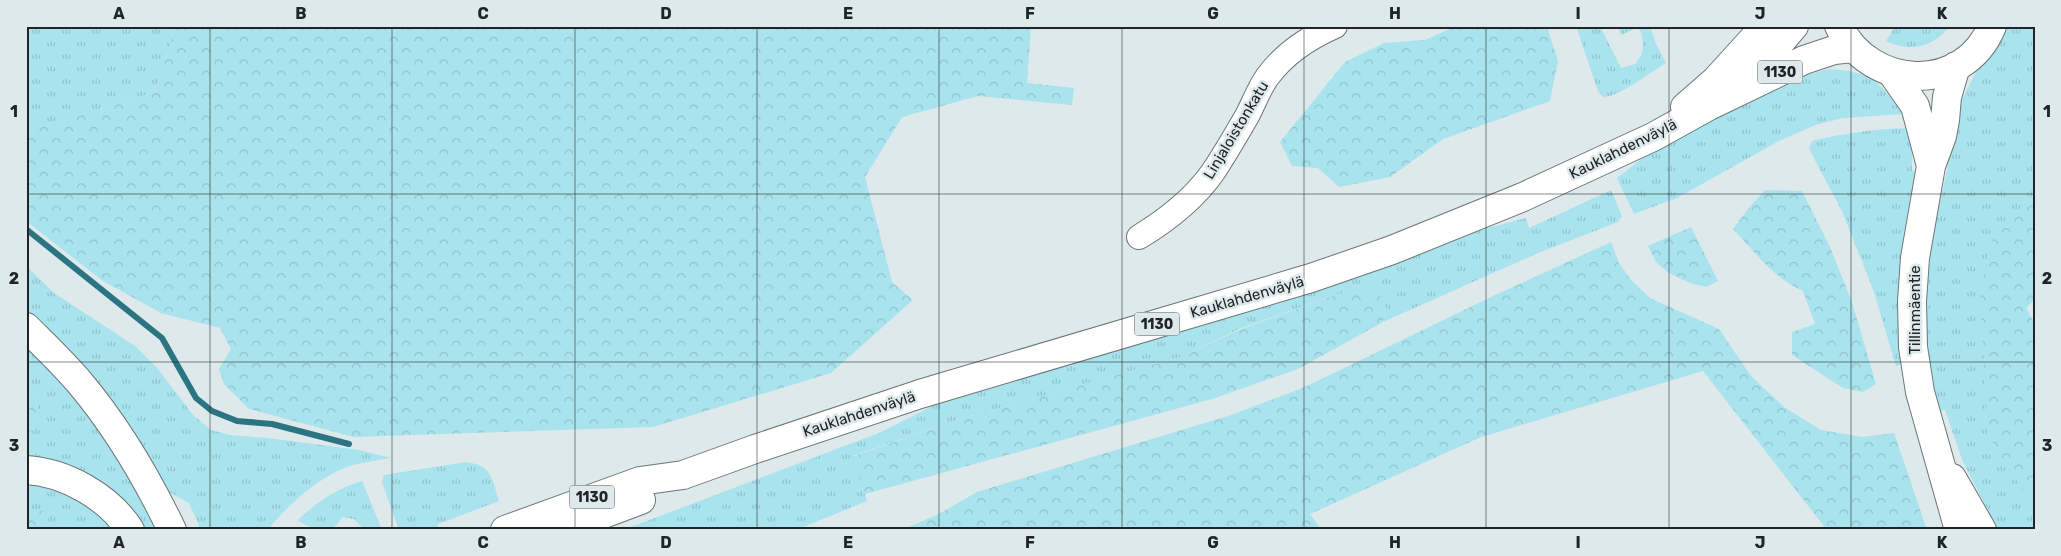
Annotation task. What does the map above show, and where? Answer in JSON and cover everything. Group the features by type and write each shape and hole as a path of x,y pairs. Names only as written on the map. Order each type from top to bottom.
{"main road":[{"path":"1653,137 1716,80 1765,26"},
{"name":"Kauklahdenväylä","path":"1709,106 1766,59 1794,26"},
{"path":"1846,37 1871,64 1892,73 1925,76 1941,73 1956,66 1970,56 1982,44 1992,26"},
{"name":"Kauklahdenväylä","path":"505,530 640,481 682,475 920,394 1311,278 1392,250 1523,197 1653,137 1709,106 1804,60 1834,50 1846,37"},
{"name":"Tillinmäentie","path":"1956,66 1947,97 1942,136 1931,166 1915,258 1912,300 1913,346 1923,408 1959,530"},
{"name":"Tillinmäentie","path":"1892,73 1915,106 1931,166"},
{"path":"26,327 80,383 119,435 156,497 172,530"},
{"name":"Tillinmäentie","path":"1937,454 1982,530"},
{"path":"26,470 38,471 84,488 109,504 130,530"},
{"name":"Kauklahdenväylä","path":"561,530 644,499 682,475"}],"street":[{"name":"Linjaloistonkatu","path":"1139,237 1163,222 1195,194 1212,173 1268,76 1283,59 1301,44 1335,26"}],"green space":[{"path":"26,26 176,26 155,92 33,130 26,122"},
{"path":"176,26 1031,26 1027,83 1074,88 1072,105 978,96 902,117 865,177 892,282 913,300 831,373 653,427 354,437 249,409 224,384 219,369 231,349 220,328 161,313 103,281 26,221 26,122 33,130 155,92"},
{"path":"1456,26 1547,26 1558,61 1550,101 1443,139 1390,177 1339,187 1318,168 1292,166 1280,142 1345,62 1384,43 1425,40"},
{"path":"1576,26 1600,26 1621,68 1635,64 1641,55 1643,42 1639,27 1621,35 1617,26 1650,26 1656,44 1666,63 1626,89 1603,97 1598,91"},
{"path":"1895,26 1950,26 1937,39 1929,43 1921,46 1904,47 1886,41"},
{"path":"2003,26 2035,26 2035,299 2026,308 2035,324 2035,530 1990,530 1986,522 1989,512 1963,462 1945,410 1936,412 1926,345 1926,261 1948,167 1953,127 1959,105"},
{"path":"1830,69 1844,70 1865,76 1881,86 1903,114 1843,118 1815,125 1777,142 1677,198 1634,214 1617,178 1657,147 1778,87 1807,75"},
{"path":"1908,128 1912,149 1912,171 1917,172 1903,364 1896,366 1874,292 1842,211 1809,149 1812,141 1824,138 1884,129"},
{"path":"1611,190 1622,216 1618,222 1538,253 1383,322 1386,308 1338,294 1239,329 1184,356 960,419 852,456 867,501 796,530 623,530 879,433 952,396 1468,233 1526,218 1529,228"},
{"path":"1765,190 1802,191 1830,247 1852,302 1876,384 1863,392 1843,388 1792,355 1792,332 1815,324 1803,291 1774,272 1733,229"},
{"path":"2035,202 2035,299 2026,308 2035,324 2035,496 2027,497 1988,435 1980,293 1989,248 1997,229 2009,218"},
{"path":"1691,227 1718,281 1706,287 1690,283 1669,273 1656,262 1648,246"},
{"path":"1611,242 1619,263 1631,280 1650,298 1719,329 1751,376 1784,407 1821,430 1862,437 1894,433 1927,530 1827,530 1703,371 1481,437 1310,514 1322,530 901,530 937,515 977,492 1231,415 1305,387 1491,297"},
{"path":"26,266 54,293 135,346 158,369 193,415 211,430 230,435 359,450 391,458 353,465 329,475 295,501 268,530 201,530 189,503 165,490 63,350 26,312"},
{"path":"1369,289 1380,295 1386,308 1383,322 1298,369 1212,399 865,494 851,457 960,419 1184,356 1239,330 1338,294"},
{"path":"26,342 96,422 115,450 158,530 142,530 26,462 26,435 32,431 38,406 26,378"},
{"path":"26,378 38,406 32,431 26,435"},
{"path":"466,462 481,466 490,474 499,501 438,524 438,530 399,530 382,482 384,475"},
{"path":"362,481 382,530 365,530 354,519 342,517 334,527 326,529 310,527 298,520 328,496"},
{"path":"26,484 51,489 75,499 97,513 115,530 50,530 46,511 26,508"},
{"path":"26,508 46,511 50,530 26,530"}],"waterway":[{"path":"26,229 162,338 196,398 212,411 237,421 272,424 349,444"}]}
